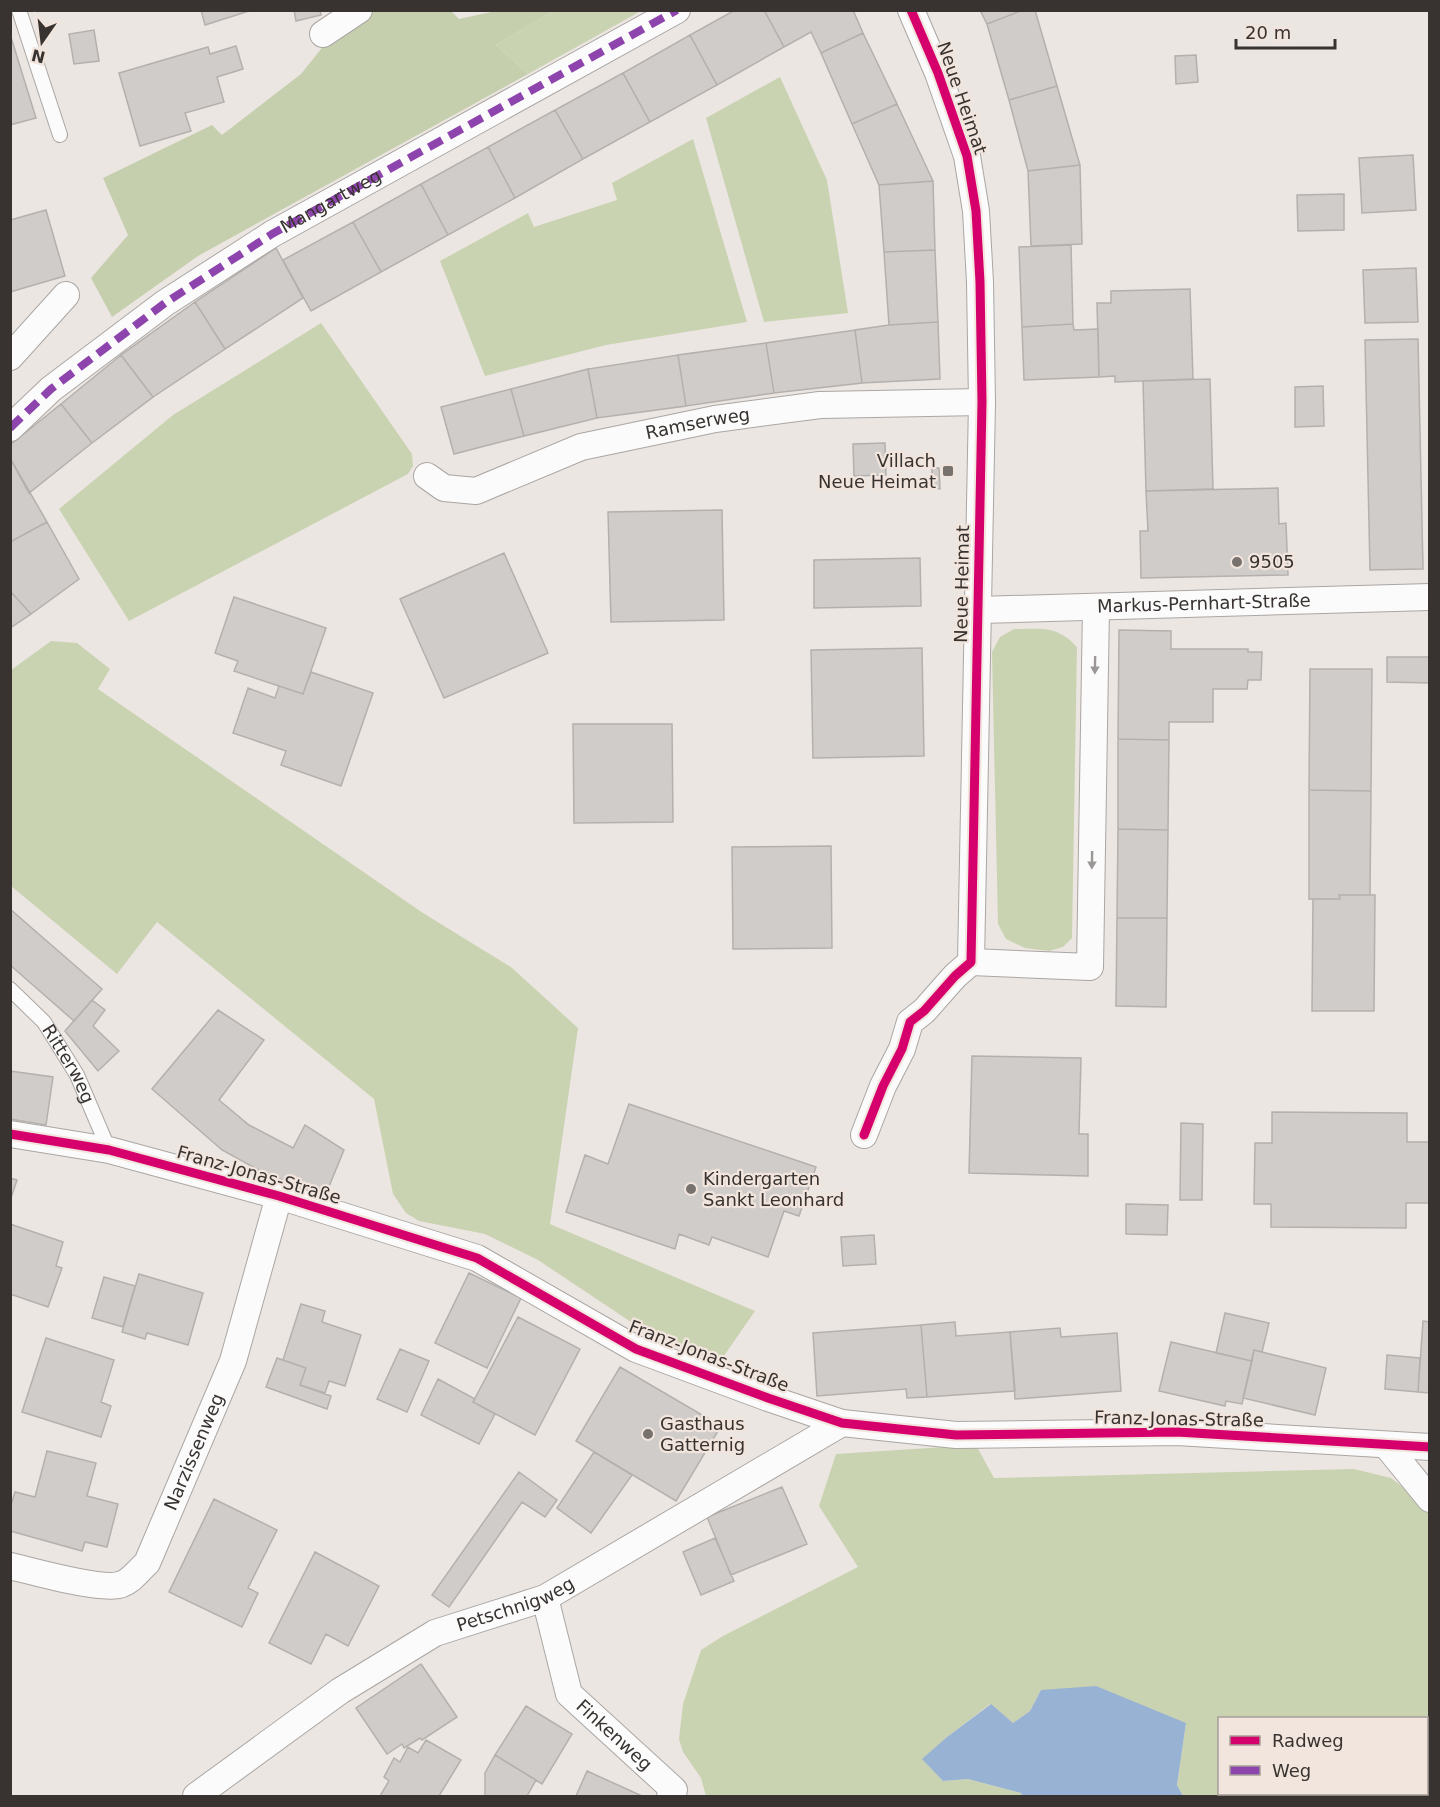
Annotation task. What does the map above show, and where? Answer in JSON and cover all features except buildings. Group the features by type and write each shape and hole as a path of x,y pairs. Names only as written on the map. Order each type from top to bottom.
{"street":[{"path":"323,34 359,10"},
{"name":"Mangartweg","path":"10,428 51,389 165,303 272,234 677,10"},
{"name":"Neue Heimat","path":"911,10 938,73 967,156 977,223 982,402 971,962"},
{"path":"10,357 66,295"},
{"name":"Ramserweg","path":"427,476 444,488 476,490 582,447 715,419 820,405 982,402"},
{"name":"Markus-Pernhart-Straße","path":"979,610 1430,597"},
{"path":"864,1135 883,1086 902,1049 910,1022 924,1011 955,976 971,962 1090,967 1096,607"},
{"name":"Franz-Jonas-Straße","path":"10,1134 109,1150 279,1196 477,1258 636,1349 842,1423 956,1435 1177,1432 1430,1448"},
{"name":"Narzissenweg","path":"10,1566 87,1584 119,1586 128,1581 147,1563 233,1362 279,1196"},
{"name":"Petschnigweg","path":"196,1797 340,1691 435,1633 545,1598 842,1423"},
{"path":"1386,1445 1430,1499"},
{"name":"Finkenweg","path":"545,1598 569,1694 674,1794"}],"lane":[{"path":"19,10 60,135"},
{"name":"Ritterweg","path":"10,989 44,1022 61,1048 77,1075 109,1150"}],"green space":[{"path":"373,11 451,11 459,19 496,11 553,11 496,45 528,74 198,256 112,317 91,278 128,235 103,178 212,125 222,135 301,74 325,44"},
{"path":"553,11 641,11 528,74 496,45"},
{"path":"780,77 827,180 848,313 764,322 706,118"},
{"path":"693,139 747,322 606,345 485,376 440,261 528,213 534,227 617,200 612,183"},
{"path":"321,323 412,454 413,466 408,474 129,621 59,509 173,415"},
{"path":"1014,629 1041,629 1056,632 1077,647 1072,938 1063,947 1049,951 1025,948 1006,939 998,924 992,652 1000,637"},
{"path":"51,641 77,643 110,669 98,689 423,913 511,967 578,1028 550,1224 755,1311 719,1363 640,1328 538,1260 485,1234 419,1221 406,1213 393,1194 374,1099 157,922 117,974 11,886 11,670"},
{"path":"976,1445 994,1478 1354,1469 1391,1478 1414,1496 1429,1515 1429,1796 1183,1796 1177,1785 1186,1723 1041,1690 1030,1711 1013,1723 990,1704 923,1759 943,1781 968,1779 1021,1793 1022,1796 706,1796 701,1778 683,1752 679,1739 683,1704 701,1650 723,1636 858,1567 819,1506 836,1454"}],"water":[{"path":"1096,1686 1186,1723 1177,1785 1183,1796 1022,1796 1021,1793 968,1779 943,1781 922,1759 991,1704 1013,1723 1030,1711 1041,1690"}],"marked path":[{"path":"10,428 51,389 165,303 272,234 677,10"}],"cycle path":[{"path":"864,1135 883,1086 902,1049 910,1022 924,1011 955,976 971,962 982,402 976,211 967,156 938,73 911,10"},
{"path":"10,1134 109,1150 279,1196 477,1258 636,1349 842,1423 956,1435 1177,1432 1430,1447"}],"place":[{"name":"Villach Neue Heimat","path":"948,471"},
{"name":"9505","path":"1237,562"},
{"name":"Kindergarten Sankt Leonhard","path":"691,1189"},
{"name":"Gasthaus Gatternig","path":"648,1434"}]}
